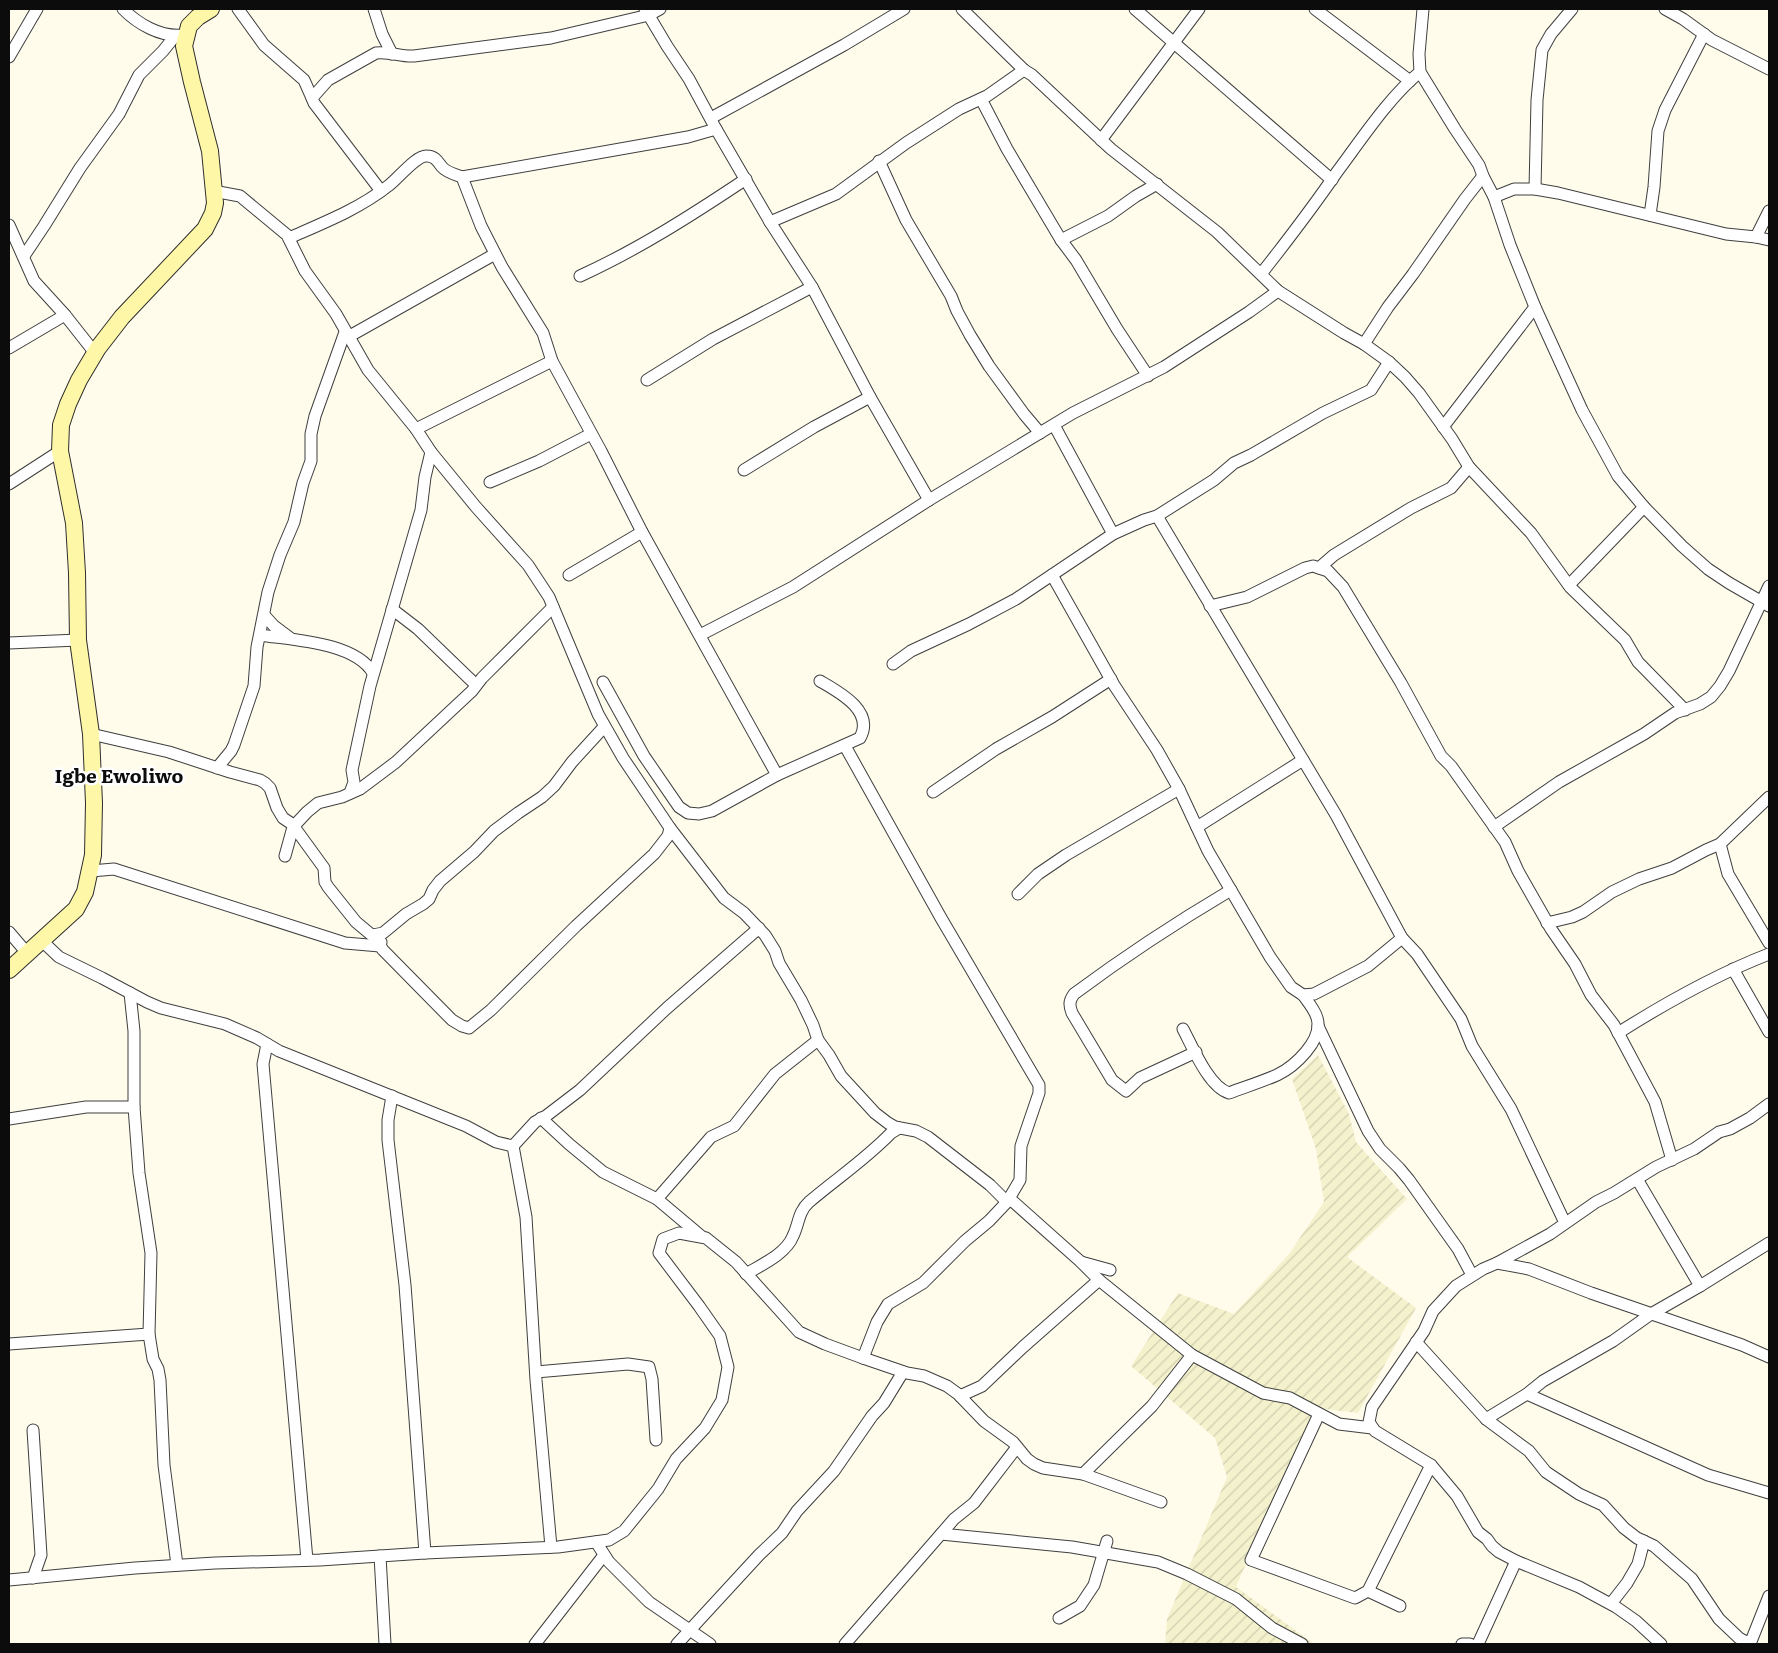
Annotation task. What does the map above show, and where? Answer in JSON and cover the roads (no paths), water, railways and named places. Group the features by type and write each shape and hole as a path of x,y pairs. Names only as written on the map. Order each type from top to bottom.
{"street":[{"path":"9,57 37,9"},
{"path":"123,9 136,21 155,30 180,35"},
{"path":"24,256 80,168 119,114 139,75 198,17 211,9"},
{"path":"238,9 264,45 304,80 314,103 381,191"},
{"path":"374,9 382,34 392,54"},
{"path":"312,98 325,83 376,53 385,51 405,57 551,38 660,9"},
{"path":"289,238 340,215 381,191 417,160 428,155 434,158 443,169 462,177 688,137 904,9"},
{"path":"962,9 1024,70 1032,75 1101,140 1217,232 1278,291 1364,344 1389,362 1419,393 1469,467 1531,532 1569,586 1625,640 1638,662 1685,710"},
{"path":"1135,9 1332,180"},
{"path":"1101,140 1199,9"},
{"path":"1315,9 1410,80"},
{"path":"1423,9 1419,54 1420,72 1479,165 1494,196 1510,245 1536,307 1582,410 1618,476 1644,507 1682,546 1708,569 1766,603"},
{"path":"1535,189 1537,100 1542,50 1551,34 1572,9"},
{"path":"1665,9 1704,34 1769,69"},
{"path":"647,12 689,79 770,222 812,287 870,397 929,500"},
{"path":"1650,214 1658,130 1665,110 1704,34"},
{"path":"9,970 76,909 85,892 93,856 94,803 91,734 78,640 74,522 60,451 61,425 79,380 95,353 122,317 204,230 213,213 214,191 210,150 180,35"},
{"path":"770,222 836,194 856,181 879,161 959,109 981,99 1024,70"},
{"path":"1262,274 1358,143 1410,80 1420,72"},
{"path":"304,80 325,83"},
{"path":"981,99 1007,148 1061,240 1076,260 1117,329 1148,376"},
{"path":"879,161 906,220 951,296 970,335 989,366 1040,433"},
{"path":"1364,344 1388,307 1483,176"},
{"path":"462,177 481,226 495,254 543,333 552,361 642,532 777,775"},
{"path":"580,276 612,261 683,222 746,179"},
{"path":"1061,240 1108,216 1156,184"},
{"path":"1494,196 1514,190 1535,189 1558,192 1726,234 1769,240"},
{"path":"214,191 240,196 280,228 289,238 305,271 325,296 368,370 476,508 528,566 549,597 604,727 622,758 670,828 724,898 744,913 766,935 779,963 801,1000 818,1040 841,1076 875,1113 894,1128 916,1131 928,1137 990,1185 1081,1262 1099,1280 1192,1355 1263,1393 1290,1398 1339,1424 1372,1428 1431,1464 1457,1496 1478,1532 1499,1552 1516,1562 1579,1587 1616,1608 1636,1621 1661,1644"},
{"path":"1756,237 1769,211"},
{"path":"9,225 34,281 65,315 95,353"},
{"path":"217,768 234,745 254,686 257,647 268,592 280,555 294,522 303,483 312,461 311,434 315,416 347,335 495,254"},
{"path":"647,380 713,339 812,287"},
{"path":"700,635 793,587 929,500 1073,413 1148,376 1208,339 1278,291"},
{"path":"1443,428 1536,307"},
{"path":"9,348 65,315"},
{"path":"416,429 552,361"},
{"path":"893,664 912,651 1016,599 1113,534 1157,516 1214,480 1234,463 1252,455 1322,413 1371,390 1389,362"},
{"path":"744,470 814,427 870,397"},
{"path":"1054,425 1113,534"},
{"path":"490,482 538,461 591,434"},
{"path":"9,484 60,451"},
{"path":"356,787 352,770 373,666 392,609 420,510 431,452"},
{"path":"1319,568 1334,555 1411,508 1452,488 1469,467"},
{"path":"1569,586 1644,507"},
{"path":"1157,516 1336,815 1402,938 1417,954 1461,1019 1472,1046 1511,1109 1565,1223"},
{"path":"569,576 642,532"},
{"path":"1210,606 1247,597 1305,568 1313,566 1328,571 1343,587 1400,683 1440,756 1450,766 1505,842 1518,871 1547,923 1575,964 1591,994 1614,1025 1655,1102 1672,1160"},
{"path":"1052,575 1111,679 1157,750 1179,789 1208,851 1270,957 1291,987 1303,995 1315,1013 1318,1026 1368,1131 1380,1149 1400,1168 1409,1180 1458,1249 1472,1275"},
{"path":"1494,827 1559,782 1644,734 1676,712 1700,704 1711,697 1720,686 1766,603 1769,586"},
{"path":"285,856 293,827 318,803 342,797 396,762 553,607"},
{"path":"392,609 418,629 476,685"},
{"path":"264,615 274,626 290,638"},
{"path":"260,635 290,638 346,652 373,666"},
{"path":"9,643 78,640"},
{"path":"933,792 996,749 1052,717 1111,679"},
{"path":"603,682 644,756 679,807 688,813 699,814 712,811 777,775 860,738 864,729 864,721 853,703 842,693 820,680"},
{"path":"378,934 429,899 440,881 474,852 494,831 518,812 542,797 554,786 572,762 604,727"},
{"path":"91,734 169,752 265,783 270,788 277,808 324,868 325,882 328,887 356,922 378,934"},
{"path":"845,746 941,918 1039,1085 1039,1093 1021,1146 1020,1180 1008,1200 989,1221 965,1241 923,1284 888,1304 877,1322 863,1358"},
{"path":"1196,827 1303,760"},
{"path":"1018,894 1038,874 1066,855 1179,789"},
{"path":"1547,923 1572,917 1583,912 1612,892 1639,879 1672,868 1720,844 1769,797"},
{"path":"378,934 380,946 452,1020 469,1028 491,1010 576,926 654,854 668,836 670,828"},
{"path":"1618,1034 1672,999 1767,955 1769,943 1728,874 1720,844"},
{"path":"91,871 114,869 345,943 380,946"},
{"path":"1196,1052 1140,1078 1126,1091 1112,1080 1072,1013 1069,1005 1070,999 1074,994 1178,920 1231,890"},
{"path":"514,1146 535,1122 580,1090 667,1008 759,928"},
{"path":"9,932 27,953"},
{"path":"1303,995 1314,994 1368,966 1402,938"},
{"path":"41,940 58,957 161,1008 225,1024 279,1051 466,1126 496,1142 514,1146"},
{"path":"1734,969 1769,1032"},
{"path":"130,993 134,1031 134,1107 139,1173 151,1253 149,1334 152,1359 158,1369 160,1380 164,1465 177,1565"},
{"path":"1183,1029 1212,1080 1220,1089 1229,1094 1278,1074 1292,1065 1310,1047 1318,1026"},
{"path":"658,1199 711,1137 734,1126 775,1074 818,1040"},
{"path":"267,1044 263,1064 307,1560"},
{"path":"392,1096 388,1120 388,1140 405,1285 425,1553"},
{"path":"1372,1428 1369,1422 1372,1407 1424,1330 1433,1311 1456,1286 1472,1275 1550,1234 1596,1202 1656,1167 1694,1149 1719,1132 1730,1129 1750,1118 1769,1104"},
{"path":"9,1119 86,1107 134,1107"},
{"path":"542,1118 569,1144 603,1172 658,1199 736,1262 799,1332 863,1358 903,1372 924,1376 947,1386 960,1396 984,1422 1013,1442 1027,1459 1043,1468 1083,1474 1161,1502"},
{"path":"746,1274 783,1249 793,1237 801,1211 808,1203 845,1174 894,1128"},
{"path":"514,1146 526,1217 544,1481 551,1547"},
{"path":"1637,1179 1700,1286"},
{"path":"9,1580 177,1565 551,1547 609,1540 624,1531 658,1489 676,1459 705,1428 722,1400 728,1367 720,1336 659,1253 663,1239 679,1233 702,1236"},
{"path":"1486,1419 1527,1394 1543,1381 1613,1341 1651,1314 1769,1243"},
{"path":"1081,1262 1110,1270"},
{"path":"1497,1263 1529,1269 1591,1293 1742,1345 1769,1357"},
{"path":"960,1396 982,1386 1099,1280"},
{"path":"9,1344 149,1334"},
{"path":"1416,1342 1486,1419 1529,1451 1546,1472 1579,1494 1598,1502 1624,1528 1637,1538 1654,1546 1692,1579 1720,1619 1739,1638 1750,1644 1769,1596"},
{"path":"1083,1474 1152,1406 1192,1355"},
{"path":"536,1372 628,1364 649,1367 652,1379 656,1440"},
{"path":"678,1644 759,1555 782,1533 797,1511 834,1471 872,1416 884,1403 903,1372"},
{"path":"1527,1394 1708,1475 1769,1493"},
{"path":"1319,1414 1251,1560 1355,1598 1368,1591 1431,1464"},
{"path":"33,1430 41,1555 33,1578"},
{"path":"845,1644 954,1519 974,1503 1017,1447"},
{"path":"941,1534 1072,1547 1158,1562 1187,1574 1236,1600 1272,1628 1302,1644"},
{"path":"1059,1618 1080,1606 1094,1585 1107,1541"},
{"path":"1613,1601 1627,1583 1638,1564 1644,1541"},
{"path":"596,1542 617,1571 649,1602 710,1644"},
{"path":"534,1644 604,1555"},
{"path":"380,1556 386,1644"},
{"path":"1478,1644 1516,1562"},
{"path":"1368,1591 1400,1606"},
{"path":"1462,1644 1470,1644"}],"district":[{"name":"Igbe Ewoliwo","path":"119,776"}]}
